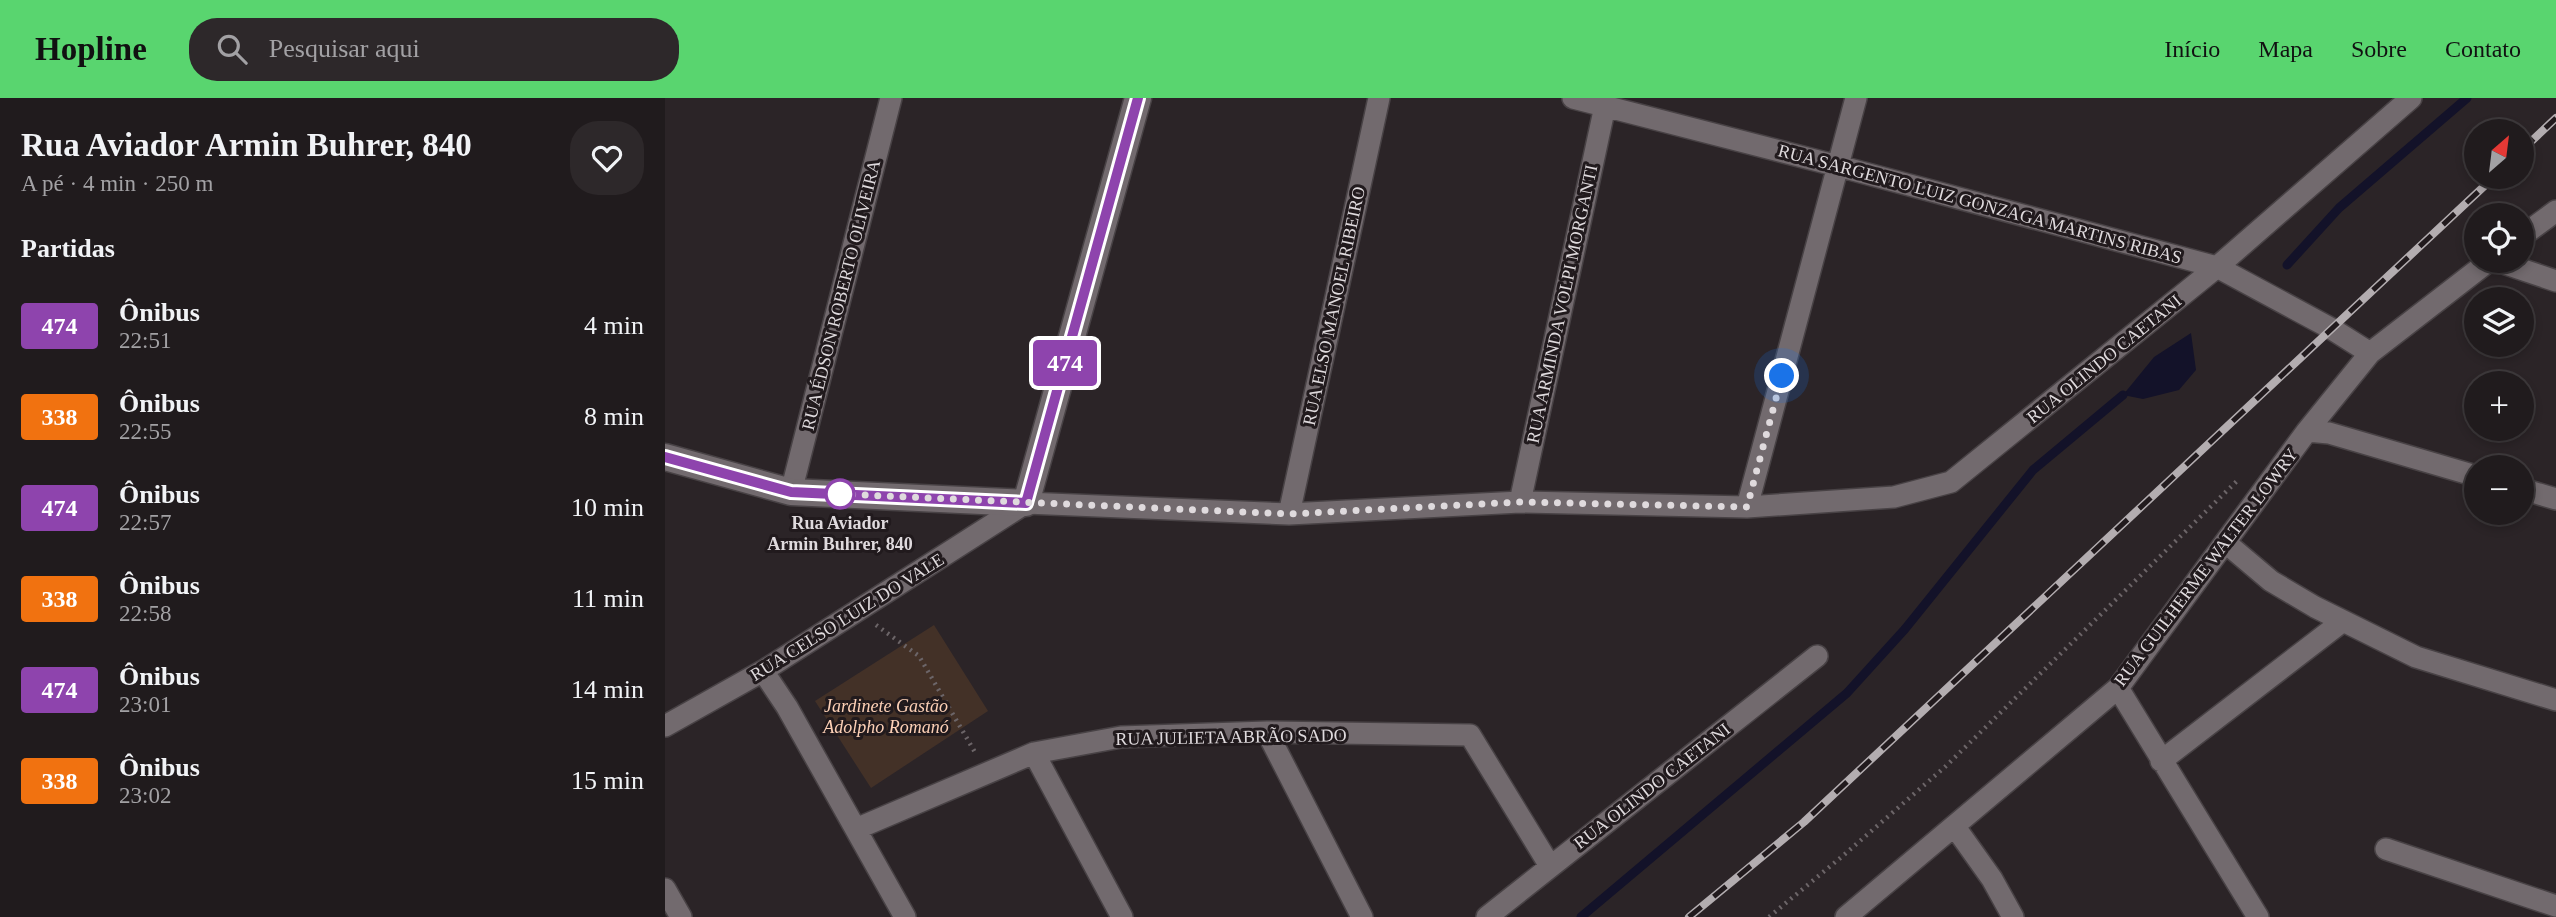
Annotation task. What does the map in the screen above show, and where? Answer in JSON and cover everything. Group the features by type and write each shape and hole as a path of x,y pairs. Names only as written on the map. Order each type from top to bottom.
{"street":[{"name":"RUA ÉDSON ROBERTO OLIVEIRA","path":"791,492 891,98"},
{"path":"665,457 791,492 1026,503 1138,98"},
{"name":"RUA ELSO MANOEL RIBEIRO","path":"1289,514 1379,98"},
{"name":"RUA SARGENTO LUIZ GONZAGA MARTINS RIBAS","path":"1573,98 2217,267 2332,329 2370,353"},
{"path":"1747,507 1856,98"},
{"name":"RUA OLINDO CAETANI","path":"1026,503 1289,514 1520,502 1747,507 1894,497 1951,482 2217,267 2411,98"},
{"name":"RUA ARMINDA VOLPI MORGANTI","path":"1520,502 1605,106"},
{"path":"2534,227 2556,211"},
{"name":"RUA GUILHERME WALTER LOWRY","path":"1846,917 2118,688 2307,431 2370,353 2473,273"},
{"path":"2532,273 2556,281"},
{"path":"2307,431 2329,433 2464,472"},
{"path":"2534,493 2556,499"},
{"name":"RUA CELSO LUIZ DO VALE","path":"665,726 763,671 1026,503"},
{"path":"2226,543 2271,580 2343,621 2416,656 2556,700"},
{"path":"2161,761 2343,621"},
{"name":"RUA OLINDO CAETANI","path":"1487,917 1817,656"},
{"path":"763,671 787,707 905,917"},
{"path":"2118,688 2258,917"},
{"path":"1267,732 1362,917"},
{"name":"RUA JULIETA ABRÃO SADO","path":"856,830 1034,753 1121,737 1267,732 1470,735 1550,866"},
{"path":"1034,753 1122,917"},
{"path":"1955,827 1992,879 2013,917"},
{"path":"2386,849 2556,906"},
{"path":"665,889 681,917"}],"path":[{"path":"1769,917 1946,765 2238,480 2288,457"},
{"path":"857,611 919,656 987,773"}],"green space":[{"name":"Jardinete Gastão Adolpho Romanó","path":"934,625 988,711 871,788 815,701"}],"shaded area":[{"path":"2191,333 2196,370 2179,390 2143,399 2123,395 2154,357"}],"waterway":[{"path":"2287,265 2339,208 2467,98"},
{"path":"1581,917 1847,693 1905,629 2033,470 2123,395"}],"railway":[{"path":"2534,139 2556,118"},
{"path":"1689,917 1804,822 2481,189"}],"bus line":[{"name":"474","path":"665,457 791,492 1026,503 1138,98"}],"place":[{"name":"Rua Aviador Armin Buhrer, 840","path":"840,494"}],"route":[{"path":"840,494 1289,514 1520,502 1747,507 1782,376"}]}
